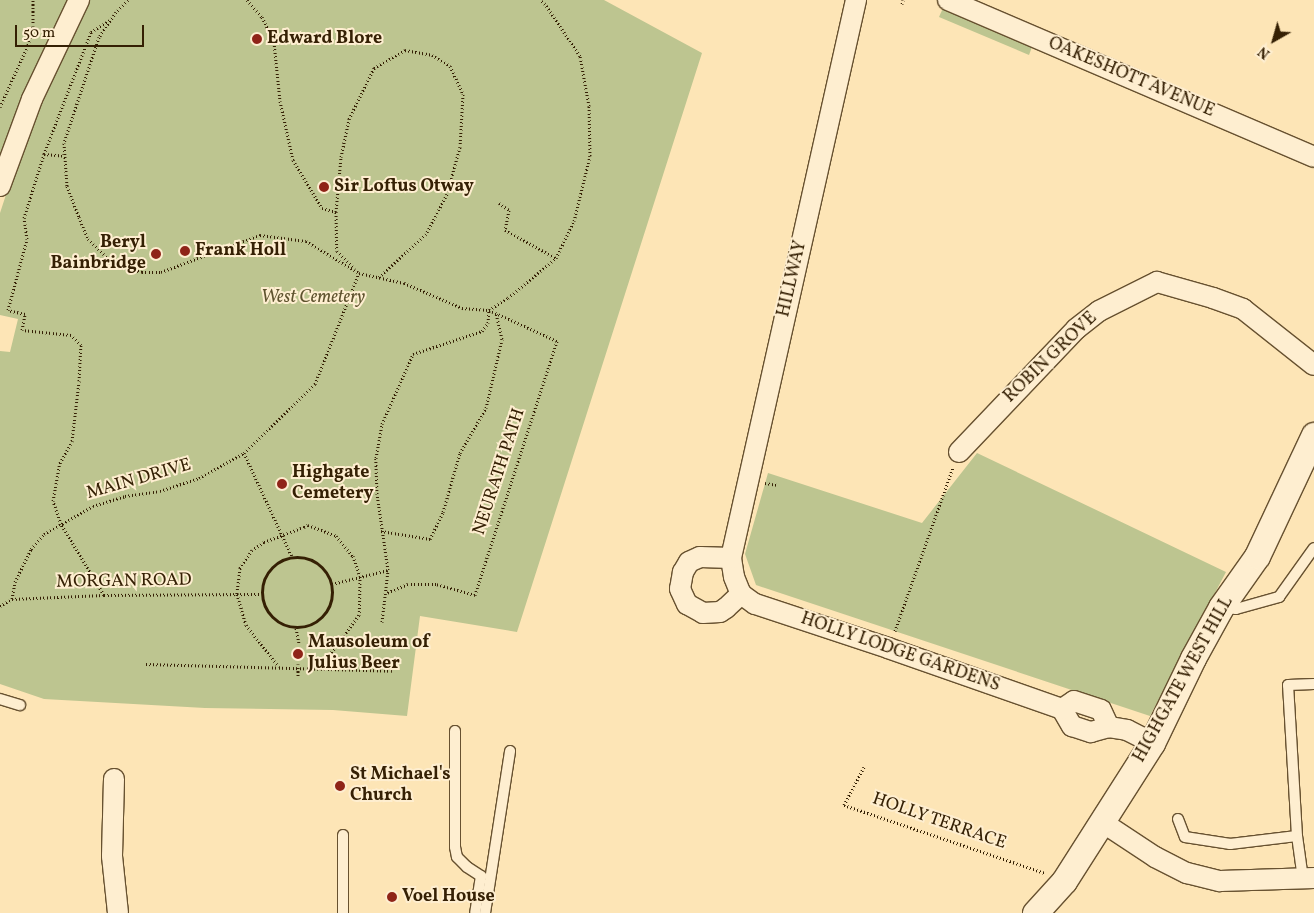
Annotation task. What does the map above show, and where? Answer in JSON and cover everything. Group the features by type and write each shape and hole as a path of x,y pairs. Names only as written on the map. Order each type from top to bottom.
{"street":[{"path":"0,186 32,99 79,0"},
{"name":"HILLWAY","path":"731,558 856,0"},
{"name":"OAKESHOTT AVENUE","path":"948,0 1314,157"},
{"name":"ROBIN GROVE","path":"959,452 1076,330 1098,310 1157,282 1213,298 1243,309 1314,365"},
{"name":"HIGHGATE WEST HILL","path":"1035,913 1064,882 1152,744 1193,658 1221,607 1257,556 1314,435"},
{"path":"700,557 731,558 734,577 741,594 720,612 703,613 687,604 680,589 682,572 689,562 700,557"},
{"name":"HOLLY LODGE GARDENS","path":"741,594 755,604 888,648 1062,710 1072,726 1091,732 1109,727 1127,730 1152,744"},
{"path":"114,779 112,856 118,913"},
{"path":"1102,822 1155,856 1187,873 1220,881 1308,879"}],"lane":[{"path":"1221,607 1236,609 1279,597 1314,548"},
{"path":"1308,879 1297,836 1288,685 1314,684"},
{"path":"0,699 20,705"},
{"path":"455,731 456,847 458,857 467,867 481,876 475,913"},
{"path":"485,913 510,751"},
{"path":"1178,819 1185,837 1230,844 1297,836"},
{"path":"343,835 343,913"}],"path":[{"path":"0,108 28,45 32,26 33,0"},
{"path":"104,595 60,524 53,501 60,463 72,441 81,345 71,336 22,330 25,314 8,310 27,240 24,218 44,154 91,32 111,19 128,0"},
{"path":"247,0 262,17 274,42 280,101 293,160 322,208 336,212"},
{"path":"382,622 387,593 388,570 381,532 376,458 382,424 413,354 482,331 488,323 489,310 508,298 556,258 574,221 590,156 589,106 580,56 545,4 540,0"},
{"name":"NEURATH PATH","path":"111,19 99,37 64,143 67,186 88,239 114,264 142,272 161,272 260,236 306,241 359,273 404,282 462,308 489,310 557,340 475,595 436,584 408,584 387,593"},
{"path":"359,273 338,251 336,212 341,157 349,119 374,68 406,50 432,55 450,66 463,94 460,147 447,194 426,234 379,278"},
{"path":"44,154 65,156"},
{"path":"500,203 509,210 505,230 556,258"},
{"name":"MAIN DRIVE","path":"12,599 15,582 31,549 44,534 93,506 124,496 160,491 199,478 244,453 315,384 359,273"},
{"path":"381,532 430,539 443,512 460,453 486,408 502,339 496,313"},
{"path":"888,648 959,452"},
{"path":"244,453 292,557"},
{"path":"279,667 246,625 238,594 240,568 252,550 264,542 308,525 336,536 353,556 360,576 359,615 319,670"},
{"path":"292,557 309,559 323,569 332,584 332,600 325,615 312,625 296,628 279,623 267,611 262,594 265,577 276,564 292,557"},
{"path":"332,584 388,570"},
{"name":"MORGAN ROAD","path":"12,599 104,595 262,594"},
{"path":"0,606 12,599"},
{"path":"296,628 299,643"},
{"path":"146,664 298,666 319,670 392,671"},
{"path":"298,666 298,677"},
{"name":"HOLLY TERRACE","path":"864,767 844,805 1036,870 1064,882"}],"green space":[{"path":"0,0 67,0 19,104 0,154"},
{"name":"Highgate Cemetery","path":"89,0 604,0 702,53 517,632 420,616 407,716 333,710 205,708 44,699 0,684 0,351 10,352 18,319 0,315 0,213 19,155"},
{"path":"943,8 1032,47 1029,55 939,17"},
{"path":"977,453 1226,572 1150,716 756,585 745,554 768,473 922,523"}],"place":[{"name":"Edward Blore","path":"257,39"},
{"name":"Sir Loftus Otway","path":"324,187"},
{"name":"Frank Holl","path":"185,251"},
{"name":"Beryl Bainbridge","path":"156,254"},
{"name":"Highgate Cemetery","path":"282,484"},
{"name":"Mausoleum of Julius Beer","path":"298,654"},
{"name":"St Michael's Church","path":"340,786"},
{"name":"Voel House","path":"392,897"}],"park label":[{"name":"West Cemetery","path":"313,298"}]}
